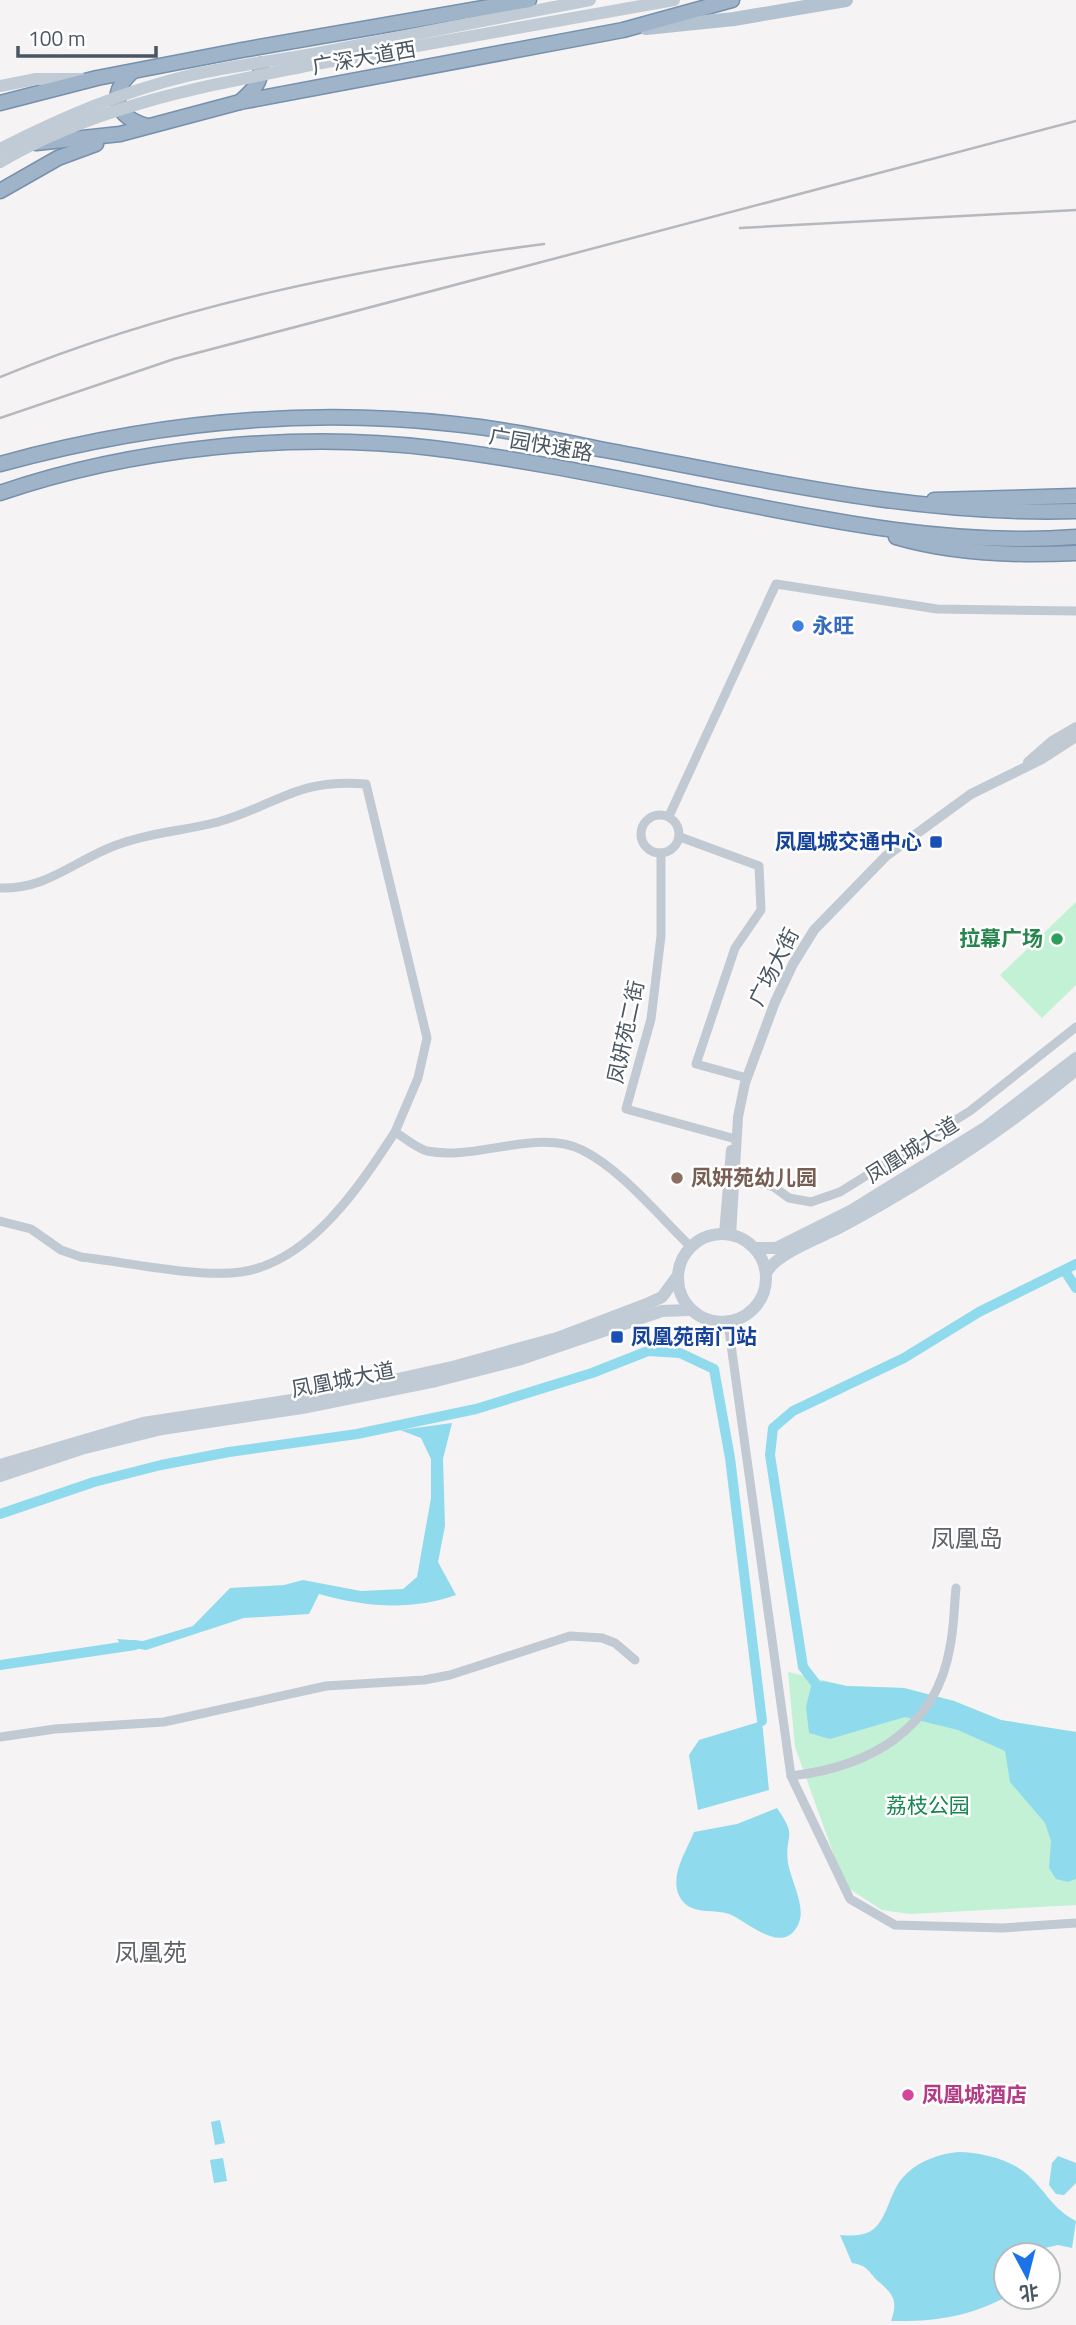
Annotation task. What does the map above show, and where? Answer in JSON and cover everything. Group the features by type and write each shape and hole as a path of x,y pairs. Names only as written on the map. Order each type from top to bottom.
{"highway":[{"name":"广深大道西","path":"0,103 97,78 529,0"},
{"name":"广深大道西","path":"0,143 80,140 120,134 240,102 624,30 733,0"},
{"path":"240,102 256,87 262,68 256,55 242,50"},
{"path":"132,72 121,83 117,92 118,103 132,121 150,126"},
{"path":"0,191 58,158 120,134"},
{"name":"广园快速路","path":"0,464 61,447 156,429 251,418 379,416 525,433 835,493 904,503 971,510 1076,511"},
{"name":"广园快速路","path":"0,493 89,468 152,456 229,447 360,443 432,447 637,482 864,527 994,537 1076,537"},
{"path":"904,503 961,497 1076,496"},
{"path":"864,527 932,547 988,552 1076,553"}],"main road":[{"path":"0,162 58,132 150,98 315,59 590,0"},
{"path":"0,149 56,120 124,94 192,75 315,59 674,0"},
{"path":"624,30 734,19 846,0"},
{"path":"0,86 36,79 97,78"},
{"name":"凤凰城大道","path":"755,1248 776,1248 852,1210 986,1126 1076,1058"},
{"name":"凤凰城大道","path":"766,1273 781,1257 879,1206 998,1130 1076,1070"},
{"path":"727,1235 755,1248 766,1273 762,1297 752,1311 728,1323 704,1320 690,1310 680,1296 676,1278 680,1261 690,1246 706,1237 727,1235"},
{"name":"凤凰城大道","path":"0,1465 143,1423 330,1394 511,1352 649,1304 662,1297 676,1278"},
{"name":"凤凰城大道","path":"0,1476 81,1449 162,1429 302,1408 436,1381 541,1353 662,1311 690,1310"}],"street":[{"path":"669,816 776,584 937,609 1076,611"},
{"name":"广场大街","path":"1024,766 1052,741 1076,727"},
{"name":"广场大街","path":"733,1175 732,1138 747,1078 788,973 814,930 886,856 971,794 1042,759 1076,737"},
{"path":"0,888 39,884 113,846 146,835 220,821 292,790 329,783 366,784 427,1038 418,1078 395,1132 364,1176 309,1237 283,1258 252,1270 219,1273 71,1255 31,1229 0,1222"},
{"path":"656,814 669,816 678,825 680,838 673,848 661,853 645,845 642,827 656,814"},
{"path":"680,838 759,866 761,910 735,948 696,1064 747,1078"},
{"name":"凤妍苑二街","path":"661,853 661,936 652,1005 626,1109 732,1138"},
{"path":"733,1175 774,1187 789,1198 811,1202 840,1192 970,1111 1076,1027"},
{"name":"广场大街","path":"727,1235 738,1117"},
{"path":"395,1132 424,1150 449,1153 549,1142 580,1149 606,1166 690,1246"},
{"path":"728,1323 792,1776 850,1899 895,1925 1002,1928 1076,1923"},
{"path":"792,1776 858,1761 899,1738 929,1705 950,1650 956,1588"},
{"path":"0,1737 55,1729 164,1722 326,1685 424,1680 450,1675 570,1636 602,1638 615,1643 635,1660"}],"green space":[{"name":"拉幕广场","path":"1076,902 1076,985 1042,1018 1000,975"},
{"name":"荔枝公园","path":"788,1672 847,1686 904,1688 954,1701 1001,1720 1076,1732 1076,1905 910,1914 882,1910 845,1886 795,1747"}],"water":[{"path":"452,1423 443,1459 445,1526 438,1562 456,1595 422,1603 388,1605 353,1602 319,1594 309,1614 244,1618 146,1650 122,1646 117,1639 143,1641 193,1626 230,1588 284,1585 303,1580 361,1591 403,1589 417,1577 431,1498 431,1459 421,1438 400,1430"},
{"path":"823,1681 847,1686 904,1688 954,1701 1001,1720 1076,1732 1076,1879 1068,1882 1056,1879 1049,1868 1051,1841 1045,1823 1010,1782 1005,1751 958,1730 905,1717 830,1739 809,1733 806,1707 811,1686"},
{"path":"762,1721 769,1790 698,1810 689,1755 699,1740"},
{"path":"777,1808 789,1831 788,1863 801,1911 798,1925 791,1934 783,1938 774,1937 729,1914 687,1906 682,1901 676,1885 681,1862 694,1832 737,1824"},
{"path":"220,2120 225,2143 215,2145 211,2122"},
{"path":"958,2152 977,2154 996,2158 1022,2170 1056,2206 1076,2221 1072,2248 1062,2246 1062,2241 992,2241 992,2304 950,2317 891,2321 894,2303 891,2295 865,2267 852,2263 840,2235 855,2235 874,2229 880,2223 903,2177 917,2166 941,2155"},
{"path":"1058,2156 1076,2163 1076,2183 1064,2195 1056,2194 1049,2185 1052,2163"},
{"path":"223,2158 227,2181 214,2183 210,2160"}],"waterway":[{"path":"816,1684 803,1667 770,1455 773,1428 793,1411 904,1358 979,1312 1076,1264"},
{"path":"1065,1271 1076,1288"},
{"path":"0,1514 94,1482 161,1465 229,1452 357,1434 476,1409 592,1373 648,1351 680,1353 714,1369 730,1458 762,1721"},
{"path":"0,1665 135,1645"}],"railway":[{"path":"0,418 174,359 1076,121"},
{"path":"740,228 1076,210"},
{"path":"0,377 132,330 268,293 406,265 544,244"}],"place":[{"name":"永旺","path":"798,626"},
{"name":"凤凰城交通中心","path":"936,842"},
{"name":"拉幕广场","path":"1057,939"},
{"name":"凤妍苑幼儿园","path":"677,1178"},
{"name":"凤凰苑南门站","path":"617,1337"},
{"name":"凤凰城酒店","path":"908,2095"}],"district":[{"name":"凤凰岛","path":"967,1539"},
{"name":"凤凰苑","path":"151,1953"}]}
